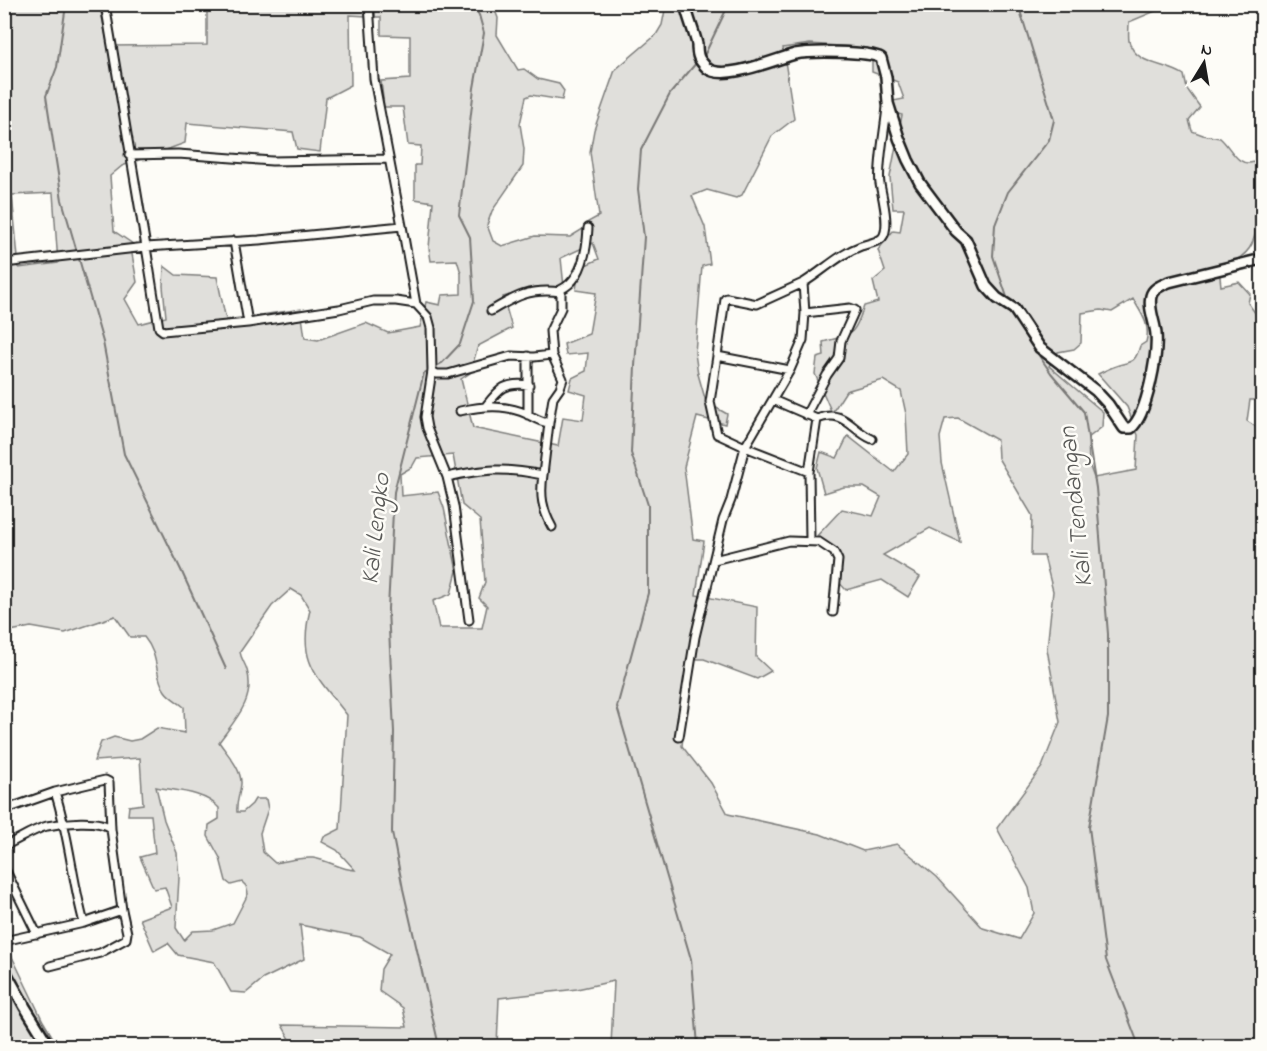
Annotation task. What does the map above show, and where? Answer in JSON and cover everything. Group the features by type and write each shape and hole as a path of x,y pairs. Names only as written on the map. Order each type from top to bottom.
{"street":[{"path":"105,4 160,329 174,331 248,322 339,309 373,301 416,304"},
{"path":"369,4 374,79 416,304 430,320 432,369 425,417 427,428 447,477 454,506 469,620"},
{"path":"685,4 701,60 708,69 738,72 797,54 872,54 881,58 884,63 888,103 898,138 920,183 956,231 966,240 986,286 1011,308 1040,348 1096,391 1124,428 1131,428 1139,418 1155,356 1156,330 1151,297 1155,289 1168,282 1263,259"},
{"path":"809,472 745,447 719,435 716,431 710,402 726,298 757,304 803,283 834,263 840,256 883,237 886,218 879,182 888,103"},
{"path":"129,155 178,154 272,161 389,159"},
{"path":"4,263 92,252 402,226"},
{"path":"552,527 541,502 543,475 553,398 561,388 563,379 552,355 550,331 561,308 560,290 569,285 582,265 588,240 588,228"},
{"path":"234,241 248,322"},
{"path":"679,737 695,637 723,520 731,500 745,447 790,370 803,340 805,313 803,283"},
{"path":"491,311 523,294 536,291 561,292"},
{"path":"805,313 850,308 855,310 841,341 839,358 827,375 806,415"},
{"path":"432,369 437,374 448,374 501,358 552,355"},
{"path":"528,356 528,415"},
{"path":"717,356 790,370"},
{"path":"486,406 504,386 529,385"},
{"path":"773,400 817,419 829,415 839,417 848,421 862,434 872,438"},
{"path":"460,411 486,406 528,415 533,419 549,423"},
{"path":"810,540 809,472 817,419"},
{"path":"447,477 497,468 516,469 543,475"},
{"path":"714,560 773,544 810,540 828,547 838,560 833,612"},
{"path":"4,810 55,792 107,780 109,782 111,828 127,933 124,942 100,953 50,966"},
{"path":"55,792 84,923"},
{"path":"4,846 47,826 98,822 111,828"},
{"path":"4,867 37,934"},
{"path":"4,941 84,923 122,910"},
{"path":"4,969 49,1047"}],"shaded area":[{"path":"5,5 110,5 100,7 108,46 207,45 207,5 365,5 366,16 350,15 351,85 326,98 320,152 297,149 293,132 187,123 185,143 122,166 110,176 114,231 136,246 132,254 137,282 125,299 139,324 166,317 164,266 176,275 217,277 226,320 301,309 305,338 318,340 366,323 388,333 420,327 426,302 440,305 442,295 461,294 461,273 457,260 431,261 429,248 433,202 415,199 415,165 420,165 421,146 408,145 403,107 384,107 381,81 410,79 410,36 381,35 381,17 375,17 376,5 487,5 496,13 497,35 518,70 524,69 538,79 559,84 564,91 562,100 531,95 526,97 520,124 524,149 523,166 492,211 487,225 493,241 502,246 535,236 570,237 599,216 590,152 594,130 615,70 656,35 662,25 666,5 1160,5 1158,10 1129,22 1129,41 1132,49 1145,60 1184,75 1187,89 1200,107 1189,120 1192,131 1220,138 1243,162 1254,162 1262,166 1262,206 1255,209 1255,235 1252,244 1241,257 1219,268 1221,286 1239,282 1250,294 1248,303 1256,314 1262,311 1262,400 1250,400 1247,421 1262,431 1262,1046 611,1046 614,981 577,989 499,998 497,1046 294,1046 282,1025 407,1027 403,1008 379,991 381,969 390,954 360,937 300,925 304,959 263,979 246,993 231,992 214,962 178,955 168,943 154,951 140,919 172,907 165,887 154,889 140,857 155,853 151,815 128,815 129,806 143,804 140,758 94,761 101,742 114,737 130,741 140,739 157,728 185,733 184,707 165,691 159,679 155,658 144,637 130,637 115,616 65,633 31,627 5,632 4,26 7,26 8,10 5,9","holes":["810,44 868,48 872,58 872,72 898,82 904,99 893,101 894,113 902,115 890,177 893,209 904,209 900,232 893,231 878,250 885,271 873,281 878,302 864,306 858,323 847,335 823,342 824,356 817,358 815,374 832,413 846,391 883,380 901,391 906,414 908,454 894,472 848,436 837,458 821,452 817,468 824,493 844,487 864,487 881,497 873,516 842,509 814,539 833,555 834,577 846,590 882,580 908,597 920,577 883,555 930,528 960,542 942,463 940,437 945,419 958,418 997,440 998,458 1032,515 1031,556 1044,556 1053,591 1047,649 1060,722 1042,767 997,828 1029,888 1034,913 1019,939 983,928 937,877 897,844 863,851 820,834 728,814 711,783 682,746 691,659 704,659 757,679 771,671 756,657 757,607 696,595 704,541 693,539 684,467 697,417 725,424 727,414 706,402 698,374 695,353 702,266 710,264 705,227 692,196 707,190 736,198 742,195 772,136 794,119 783,48","53,193 58,263 19,268 12,195","593,243 599,259 579,268 576,290 596,293 589,334 564,344 566,355 588,353 586,371 572,378 569,390 586,395 583,420 563,417 558,446 473,428 461,379 470,373 478,346 512,328 503,297 536,287 564,287 561,258","1133,299 1144,319 1147,336 1146,342 1140,346 1132,360 1098,374 1127,407 1138,435 1136,470 1094,478 1089,464 1088,438 1102,427 1103,412 1049,366 1058,352 1074,349 1081,343 1082,313 1101,310 1112,312","453,455 462,505 480,520 485,582 479,598 487,606 482,628 439,628 433,601 451,594 457,571 444,508 438,492 401,496 400,474 412,467 417,458","291,589 301,595 310,610 306,643 312,668 347,715 340,829 324,837 322,842 337,850 355,870 313,858 275,863 263,852 260,833 268,809 266,799 255,799 243,812 237,812 241,778 219,742 242,709 249,690 247,670 240,652 272,606","156,787 198,795 219,808 219,819 209,825 208,836 220,858 226,881 231,885 242,882 248,894 233,923 213,930 193,931 184,940 176,928 179,878 177,853 164,820"]},
{"path":"4,940 43,1021 58,1046 5,1046"}],"waterway":[{"path":"70,4 65,12 57,67 46,96 62,200 103,342 124,454 226,669"},
{"name":"Kali Lengko","path":"439,1046 392,832 394,732 388,609 394,492 424,373 442,363 460,344 474,301 470,237 459,215 474,88 484,33 479,15 471,4"},
{"path":"701,58 725,12 725,4"},
{"name":"Kali Tendangan","path":"1008,300 993,256 995,225 1008,192 1049,140 1054,120 1018,4"},
{"path":"697,62 670,94 641,150 638,189 644,237 631,453 648,505 648,593 617,707 691,959 698,1046"},
{"name":"Kali Tendangan","path":"1016,319 1051,373 1084,412 1096,488 1108,634 1108,717 1089,827 1106,960 1139,1046"}]}
